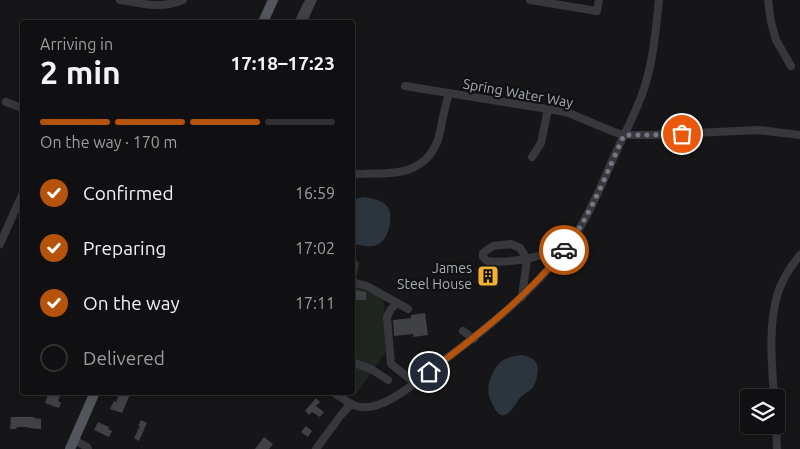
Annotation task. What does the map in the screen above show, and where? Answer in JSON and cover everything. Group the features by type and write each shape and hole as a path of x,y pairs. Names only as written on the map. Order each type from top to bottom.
{"main road":[{"path":"264,20 273,0"},
{"path":"72,445 94,395"}],"street":[{"path":"120,0 160,6 183,0"},
{"path":"530,0 597,11 599,0"},
{"path":"338,395 351,404 362,407 376,406 386,402 474,339 522,297 567,247 586,215 643,92 654,44 659,0"},
{"path":"768,0 776,40 791,66"},
{"name":"Spring Water Way","path":"405,86 571,114 624,135"},
{"path":"355,174 398,172 412,169 421,164 432,153 438,142 449,93"},
{"path":"6,102 20,107"},
{"path":"532,158 541,144 548,109"},
{"path":"624,135 760,130 800,135"},
{"path":"0,244 20,199"},
{"path":"522,297 527,259 520,248 511,244 493,246 483,252 483,256 487,261 498,262 527,259 567,247"},
{"path":"774,389 772,332 774,313 781,287 791,267 800,255"},
{"path":"355,283 367,286 408,309"},
{"path":"397,303 387,316 391,364 414,382"},
{"path":"463,330 474,339"},
{"path":"355,363 371,369 388,380"},
{"path":"316,449 351,404"},
{"path":"777,434 778,449"},
{"path":"72,445 87,447 88,449"}],"shaded area":[{"path":"364,197 376,200 384,203 389,209 390,226 386,237 379,244 362,246 355,244 355,200"},
{"path":"355,262 360,263 356,280 383,292 388,349 356,394"},
{"path":"521,355 533,359 537,364 538,371 534,386 521,397 510,412 501,415 496,410 489,396 488,386 491,377 502,361"}],"building":[{"path":"305,0 317,0 308,20 295,20"},
{"name":"James Steel House","path":"478,270 498,270 498,286 485,286 485,281 478,281"},
{"path":"356,290 366,292 366,300 355,300"},
{"path":"425,313 428,335 413,337 413,334 394,336 393,320 411,318 411,315"},
{"path":"48,395 61,395 58,401 61,403 59,408 45,403"},
{"path":"119,395 130,395 122,413 110,409 114,401 116,402"},
{"path":"316,398 320,402 316,406 324,412 320,417 312,412 309,415 305,411"},
{"path":"11,417 34,417 41,419 41,429 17,427 16,429 10,429"},
{"path":"141,420 147,423 139,441 134,438"},
{"path":"98,422 109,427 108,429 112,431 109,437 94,430"},
{"path":"306,426 312,431 308,437 301,432"},
{"path":"264,437 273,444 269,449 255,449"}],"way so far":[{"path":"564,250 589,210 624,135 682,134"}],"place":[{"name":"James Steel House","path":"488,276"}],"route":[{"path":"429,372 474,339 506,312 540,278 564,250"}]}
